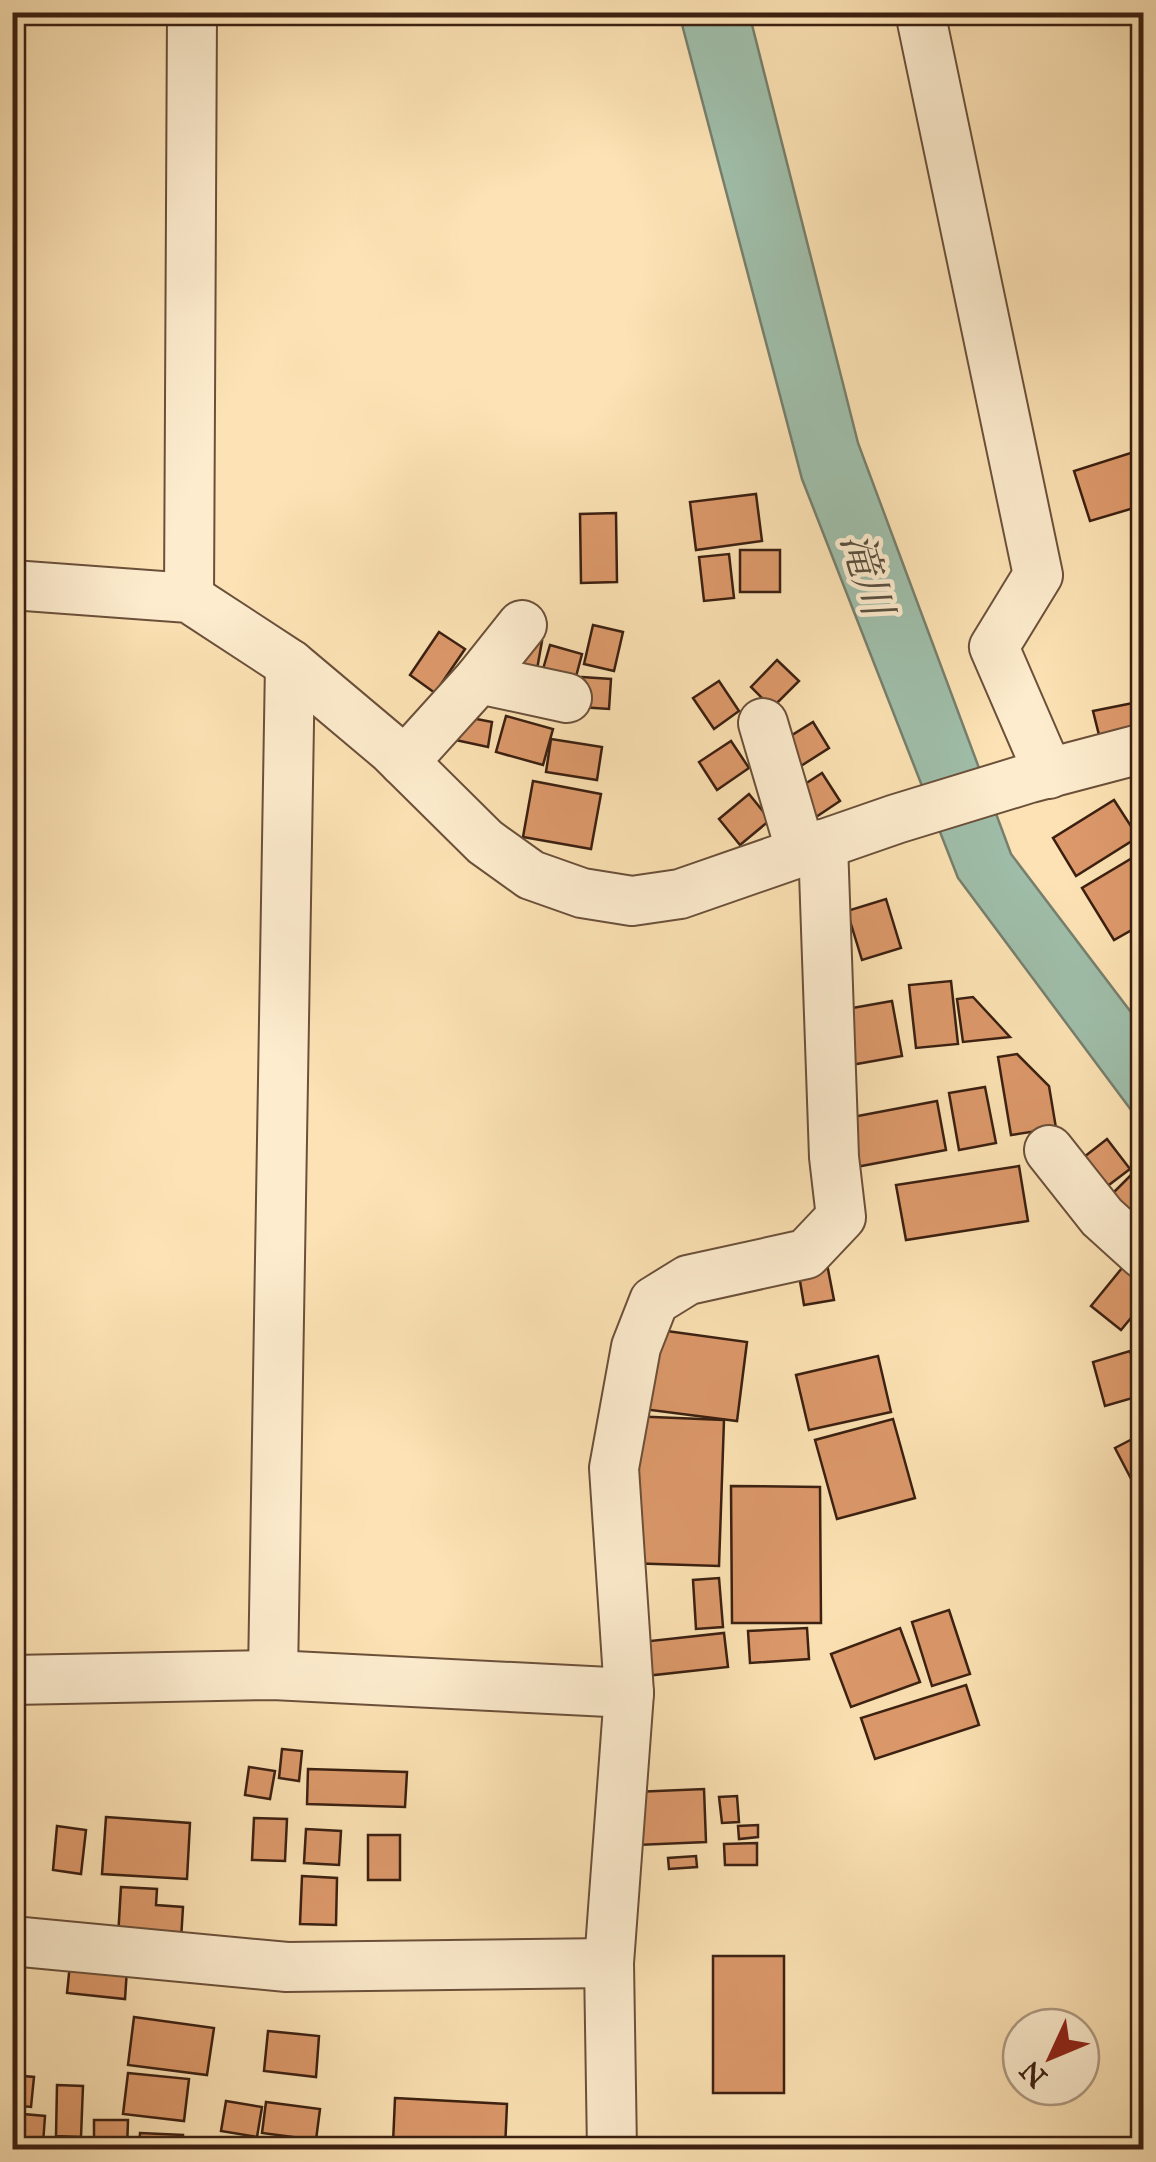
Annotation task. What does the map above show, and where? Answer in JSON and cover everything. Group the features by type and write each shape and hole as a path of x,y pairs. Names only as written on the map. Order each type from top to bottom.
{"street":[{"path":"188,598 192,12"},
{"path":"920,12 1038,575 994,647 1040,776"},
{"path":"12,585 188,598 290,664 404,762 485,842 532,875 582,893 632,900 680,894 896,819 1144,748"},
{"path":"404,762 480,679 522,625"},
{"path":"273,1675 290,664"},
{"path":"480,679 567,698"},
{"path":"612,2150 609,1963 629,1693 614,1468 636,1347 654,1301 688,1280 806,1254 841,1217 812,848 762,723"},
{"path":"1050,1150 1102,1217 1144,1255"},
{"path":"12,1680 273,1675 629,1693"},
{"path":"12,1941 287,1967 609,1963"}],"water":[{"name":"滝川","path":"679,13 749,13 858,443 1011,854 1143,1028 1143,1126 958,878 802,479"}],"building":[{"path":"1140,450 1144,461 1144,505 1090,521 1074,471"},
{"path":"756,494 762,541 696,550 690,502"},
{"path":"616,513 617,582 581,583 580,514"},
{"path":"740,550 780,550 780,592 740,592"},
{"path":"729,554 734,598 704,601 699,557"},
{"path":"593,625 623,632 614,671 584,664"},
{"path":"439,632 465,649 435,693 410,675"},
{"path":"515,636 542,641 536,675 509,670"},
{"path":"550,645 582,654 574,684 541,676"},
{"path":"777,660 799,681 772,708 751,687"},
{"path":"582,677 611,679 609,709 580,707"},
{"path":"719,681 739,711 714,729 693,698"},
{"path":"1133,703 1138,727 1099,735 1093,711"},
{"path":"456,715 492,722 488,747 451,739"},
{"path":"506,716 553,729 543,765 496,752"},
{"path":"813,722 829,748 790,773 773,747"},
{"path":"551,739 602,747 597,780 546,772"},
{"path":"731,741 749,768 717,790 699,762"},
{"path":"822,773 840,801 807,823 788,795"},
{"path":"533,781 601,794 591,849 523,837"},
{"path":"749,794 770,820 740,845 719,819"},
{"path":"1114,800 1138,837 1076,876 1053,838"},
{"path":"1144,851 1144,923 1114,940 1082,888"},
{"path":"886,899 901,948 862,960 847,911"},
{"path":"951,981 958,1044 916,1048 909,985"},
{"path":"973,997 1010,1037 963,1042 957,999"},
{"path":"892,1001 902,1056 851,1065 841,1010"},
{"path":"1017,1054 1049,1086 1056,1128 1011,1135 998,1057"},
{"path":"985,1087 996,1143 959,1150 949,1093"},
{"path":"937,1101 946,1150 851,1168 842,1119"},
{"path":"1107,1139 1130,1169 1097,1194 1075,1164"},
{"path":"1019,1166 1028,1221 906,1240 896,1185"},
{"path":"1132,1174 1144,1185 1144,1209 1123,1230 1099,1207"},
{"path":"827,1264 834,1300 804,1305 798,1269"},
{"path":"1122,1268 1144,1285 1144,1302 1121,1330 1091,1306"},
{"path":"645,1328 747,1342 737,1421 635,1408"},
{"path":"1130,1351 1143,1395 1105,1406 1093,1362"},
{"path":"878,1356 891,1412 809,1430 796,1375"},
{"path":"629,1416 724,1420 719,1566 625,1563"},
{"path":"893,1419 915,1498 837,1519 815,1440"},
{"path":"1144,1433 1144,1492 1139,1494 1115,1448"},
{"path":"731,1486 820,1487 821,1623 732,1623"},
{"path":"719,1578 723,1627 696,1629 693,1580"},
{"path":"949,1610 970,1674 932,1686 912,1622"},
{"path":"807,1628 809,1659 750,1663 748,1631"},
{"path":"900,1628 920,1682 851,1707 831,1654"},
{"path":"724,1633 728,1667 645,1676 641,1642"},
{"path":"966,1685 979,1725 875,1759 861,1718"},
{"path":"282,1749 302,1751 299,1781 279,1778"},
{"path":"249,1767 275,1771 270,1799 245,1795"},
{"path":"308,1769 407,1772 405,1807 307,1804"},
{"path":"704,1789 706,1842 637,1845 634,1792"},
{"path":"737,1796 739,1822 722,1823 719,1797"},
{"path":"106,1817 190,1823 187,1879 102,1874"},
{"path":"254,1818 287,1819 285,1861 252,1860"},
{"path":"758,1825 758,1837 739,1839 738,1826"},
{"path":"57,1826 86,1830 81,1874 53,1870"},
{"path":"306,1829 341,1831 339,1865 304,1863"},
{"path":"368,1835 400,1835 400,1880 368,1880"},
{"path":"757,1843 757,1865 725,1865 724,1844"},
{"path":"696,1856 697,1867 669,1869 668,1858"},
{"path":"302,1876 337,1878 336,1925 300,1924"},
{"path":"121,1887 157,1889 156,1905 183,1907 181,1940 118,1937"},
{"path":"713,1956 784,1956 784,2093 713,2093"},
{"path":"70,1964 127,1969 125,1999 67,1993"},
{"path":"134,2017 214,2028 207,2075 128,2065"},
{"path":"268,2031 319,2036 316,2077 264,2071"},
{"path":"128,2073 189,2079 184,2121 123,2114"},
{"path":"12,2075 34,2077 31,2107 12,2105"},
{"path":"57,2085 83,2086 81,2137 56,2136"},
{"path":"395,2098 507,2104 505,2149 393,2143"},
{"path":"226,2101 262,2107 257,2137 221,2131"},
{"path":"266,2102 320,2109 316,2140 262,2133"},
{"path":"12,2113 45,2116 43,2144 12,2141"},
{"path":"94,2120 128,2120 127,2150 94,2150"},
{"path":"140,2133 183,2135 182,2150 139,2150"},
{"path":"233,2145 308,2147 308,2150 232,2150"}]}
